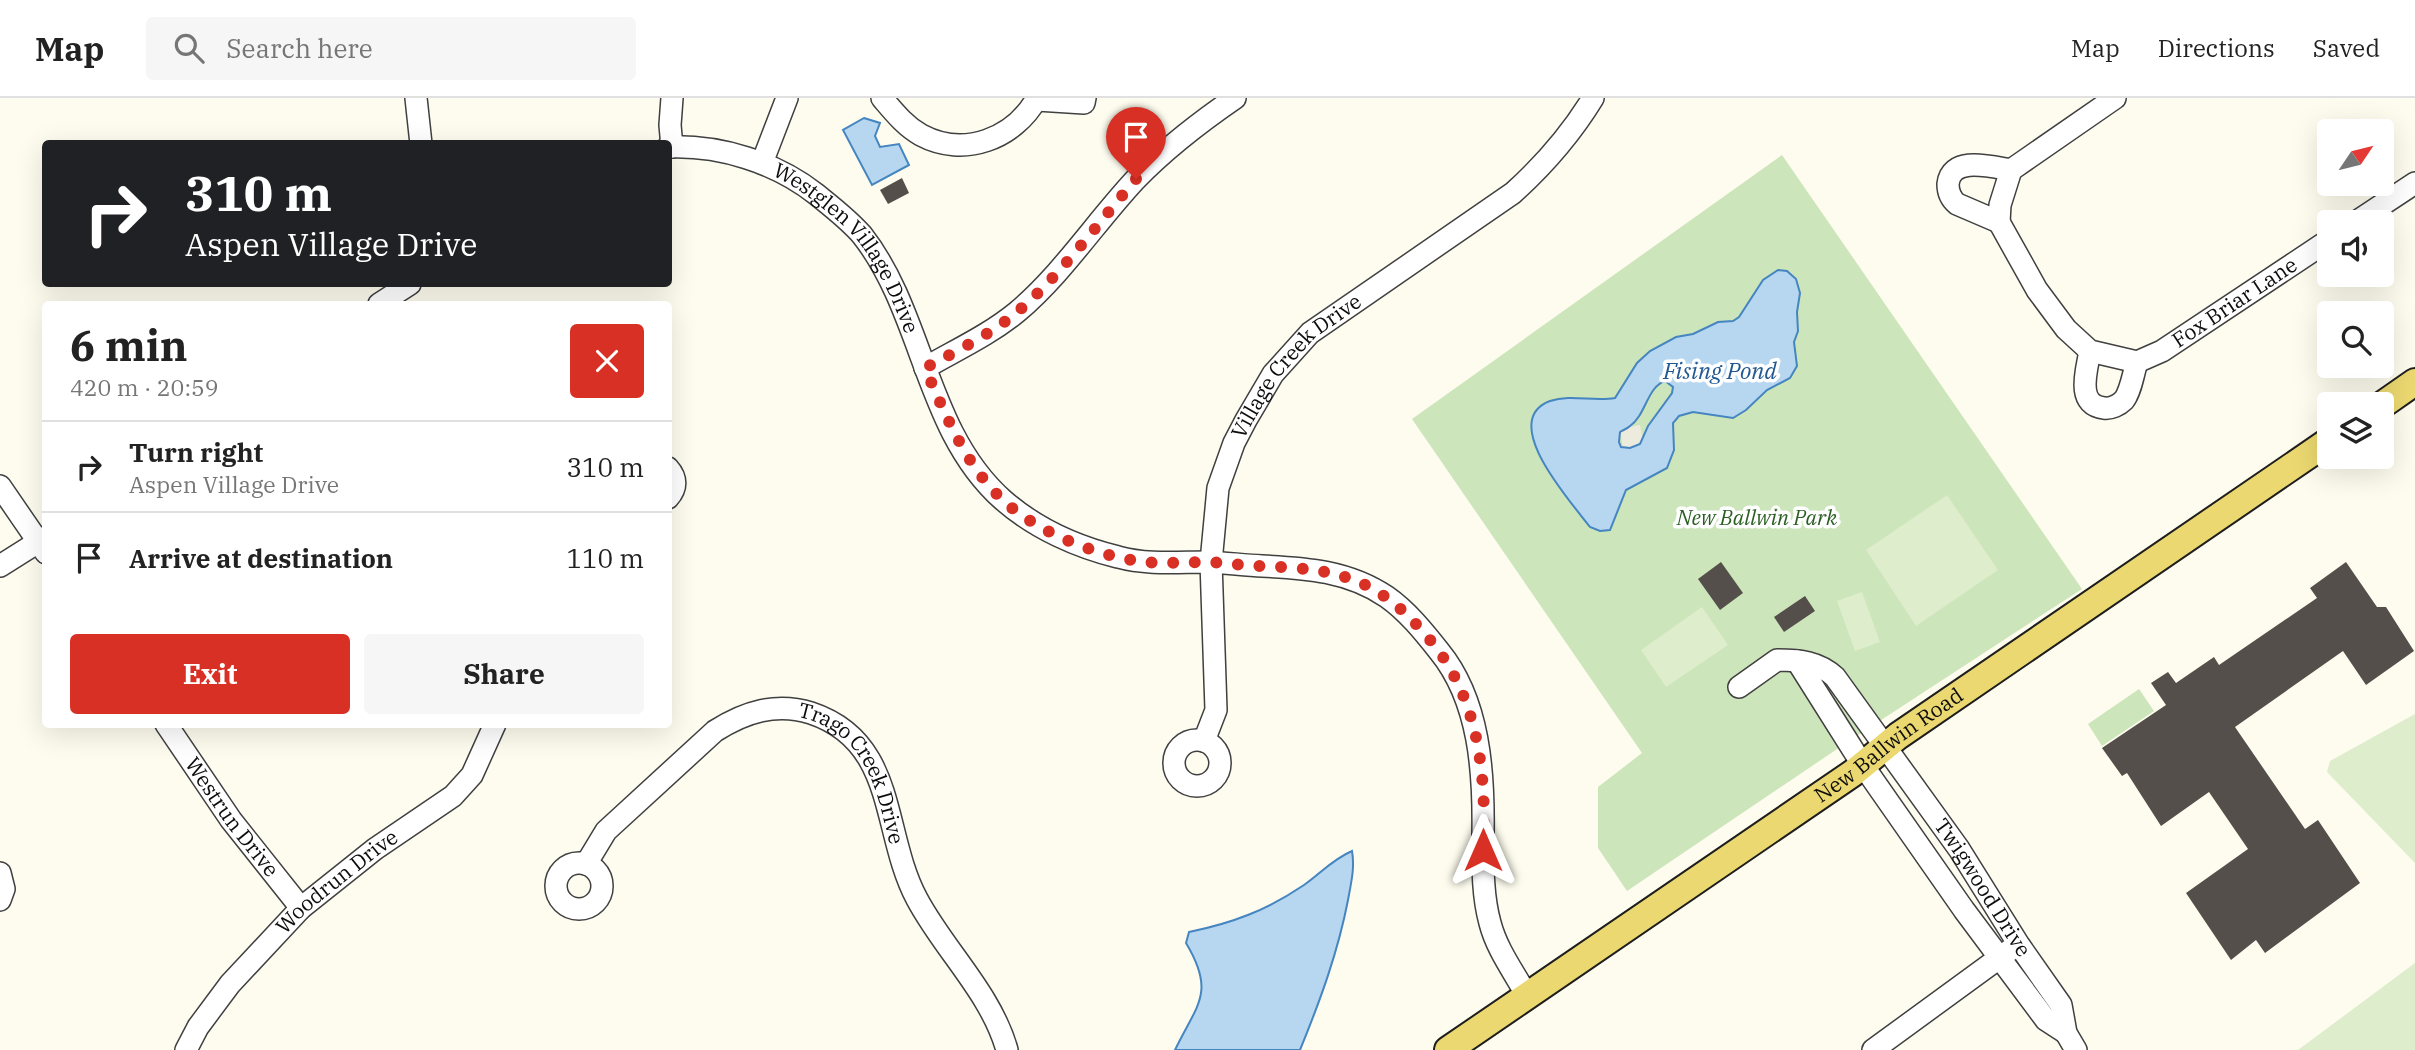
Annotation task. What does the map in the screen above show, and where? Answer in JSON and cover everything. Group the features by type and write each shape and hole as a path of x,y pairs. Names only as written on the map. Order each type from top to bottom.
{"main road":[{"path":"2394,397 2415,382"},
{"name":"New Ballwin Road","path":"1448,1050 1853,773 1898,736 2020,651 2317,450"}],"street":[{"path":"416,98 421,140"},
{"path":"671,140 672,98"},
{"path":"762,163 787,98"},
{"path":"882,98 909,127 922,135 947,145 962,146 996,138 1019,122 1037,99 1084,103 1085,98"},
{"path":"925,368 989,332 1016,313 1038,293 1136,179 1188,132 1235,98"},
{"name":"Village Creek Drive","path":"1204,741 1216,710 1211,562 1218,488 1234,443 1273,374 1310,333 1513,193 1560,145 1593,98"},
{"path":"2090,351 2085,391 2089,400 2101,408 2115,406 2126,397 2137,362 2090,351 2066,329 2049,307 1999,222 2000,205 2011,170 2115,98"},
{"name":"Westglen Village Drive","path":"672,147 706,149 762,163 798,180 844,216 863,236 891,284 953,432 965,453 1000,498 1022,515 1052,533 1119,558 1148,562 1211,562 1310,568 1335,573 1386,596 1405,612 1443,656 1468,705 1477,740 1482,800 1482,866 1490,923 1500,950 1527,996"},
{"path":"1999,222 1957,204 1951,199 1948,181 1957,169 1965,165 2011,170"},
{"path":"2374,210 2415,183"},
{"name":"Fox Briar Lane","path":"2137,362 2162,351 2317,248"},
{"path":"384,301 405,287"},
{"path":"0,486 42,543"},
{"path":"0,566 42,545"},
{"path":"1740,688 1777,660 1815,663 1835,677 1887,747"},
{"path":"1797,661 1862,764"},
{"name":"Trago Creek Drive","path":"586,864 606,831 725,724 757,710 781,708 803,711 827,719 859,742 872,764 911,889 993,1015 1007,1050"},
{"name":"Westrun Drive","path":"169,728 231,820 301,908"},
{"name":"Woodrun Drive","path":"186,1050 198,1027 230,984 301,908 375,849 453,796 472,775 493,728"},
{"name":"Twigwood Drive","path":"1887,747 1959,849 2061,1005 2071,1042"},
{"name":"Twigwood Drive","path":"1862,764 1999,958 2046,1020 2071,1042"},
{"path":"0,873 4,889 0,900"},
{"path":"1873,1050 2019,944"}],"green space":[{"name":"New Ballwin Park","path":"1782,155 2082,589 1849,741 1627,891 1598,848 1598,787 1642,753 1412,419"},
{"path":"1947,495 1998,570 1916,626 1866,550"},
{"path":"1862,592 1880,642 1855,651 1837,601"},
{"path":"1702,607 1728,645 1666,687 1641,650"},
{"path":"2139,689 2154,711 2102,746 2088,724"},
{"path":"2415,714 2415,863 2327,772 2330,761"},
{"path":"2415,963 2415,1050 2298,1050"}],"shaded area":[{"path":"1640,425 1644,447 1623,450 1620,429"}],"water":[{"path":"864,118 880,123 875,136 880,147 899,144 909,165 872,185 843,130"},
{"name":"Fising Pond","path":"1778,270 1787,271 1796,279 1800,293 1798,331 1794,342 1797,366 1790,378 1767,390 1733,418 1693,412 1679,416 1673,423 1674,450 1667,468 1626,490 1610,530 1600,531 1590,527 1543,462 1531,426 1536,411 1558,399 1615,398 1637,363 1650,351 1676,337 1693,334 1718,322 1733,321 1739,317 1763,280","holes":["1665,381 1673,387 1672,393 1648,426 1640,444 1630,448 1621,447 1620,432 1628,428 1640,415 1654,389"]},
{"path":"1352,851 1351,882 1344,919 1334,957 1300,1050 1175,1050 1196,1009 1202,987 1195,960 1186,943 1189,932 1235,920 1263,908 1290,894"}],"building":[{"path":"902,178 909,193 888,204 880,190"},
{"path":"1721,562 1743,593 1720,610 1698,579"},
{"path":"2346,562 2377,607 2386,607 2414,651 2366,685 2343,651 2235,727 2305,829 2318,820 2360,883 2265,953 2256,940 2231,960 2186,893 2248,849 2209,792 2161,826 2127,773 2122,776 2102,748 2166,705 2151,683 2168,672 2176,683 2214,657 2219,665 2317,598 2310,588"},
{"path":"1805,596 1815,611 1784,632 1774,617"}],"route":[{"path":"1136,179 1038,293 1016,313 989,332 925,368 953,432 965,453 1000,498 1052,533 1077,544 1119,558 1148,562 1211,562 1310,568 1335,573 1386,596 1405,612 1443,656 1468,705 1477,740 1481,774 1483,850"}]}
